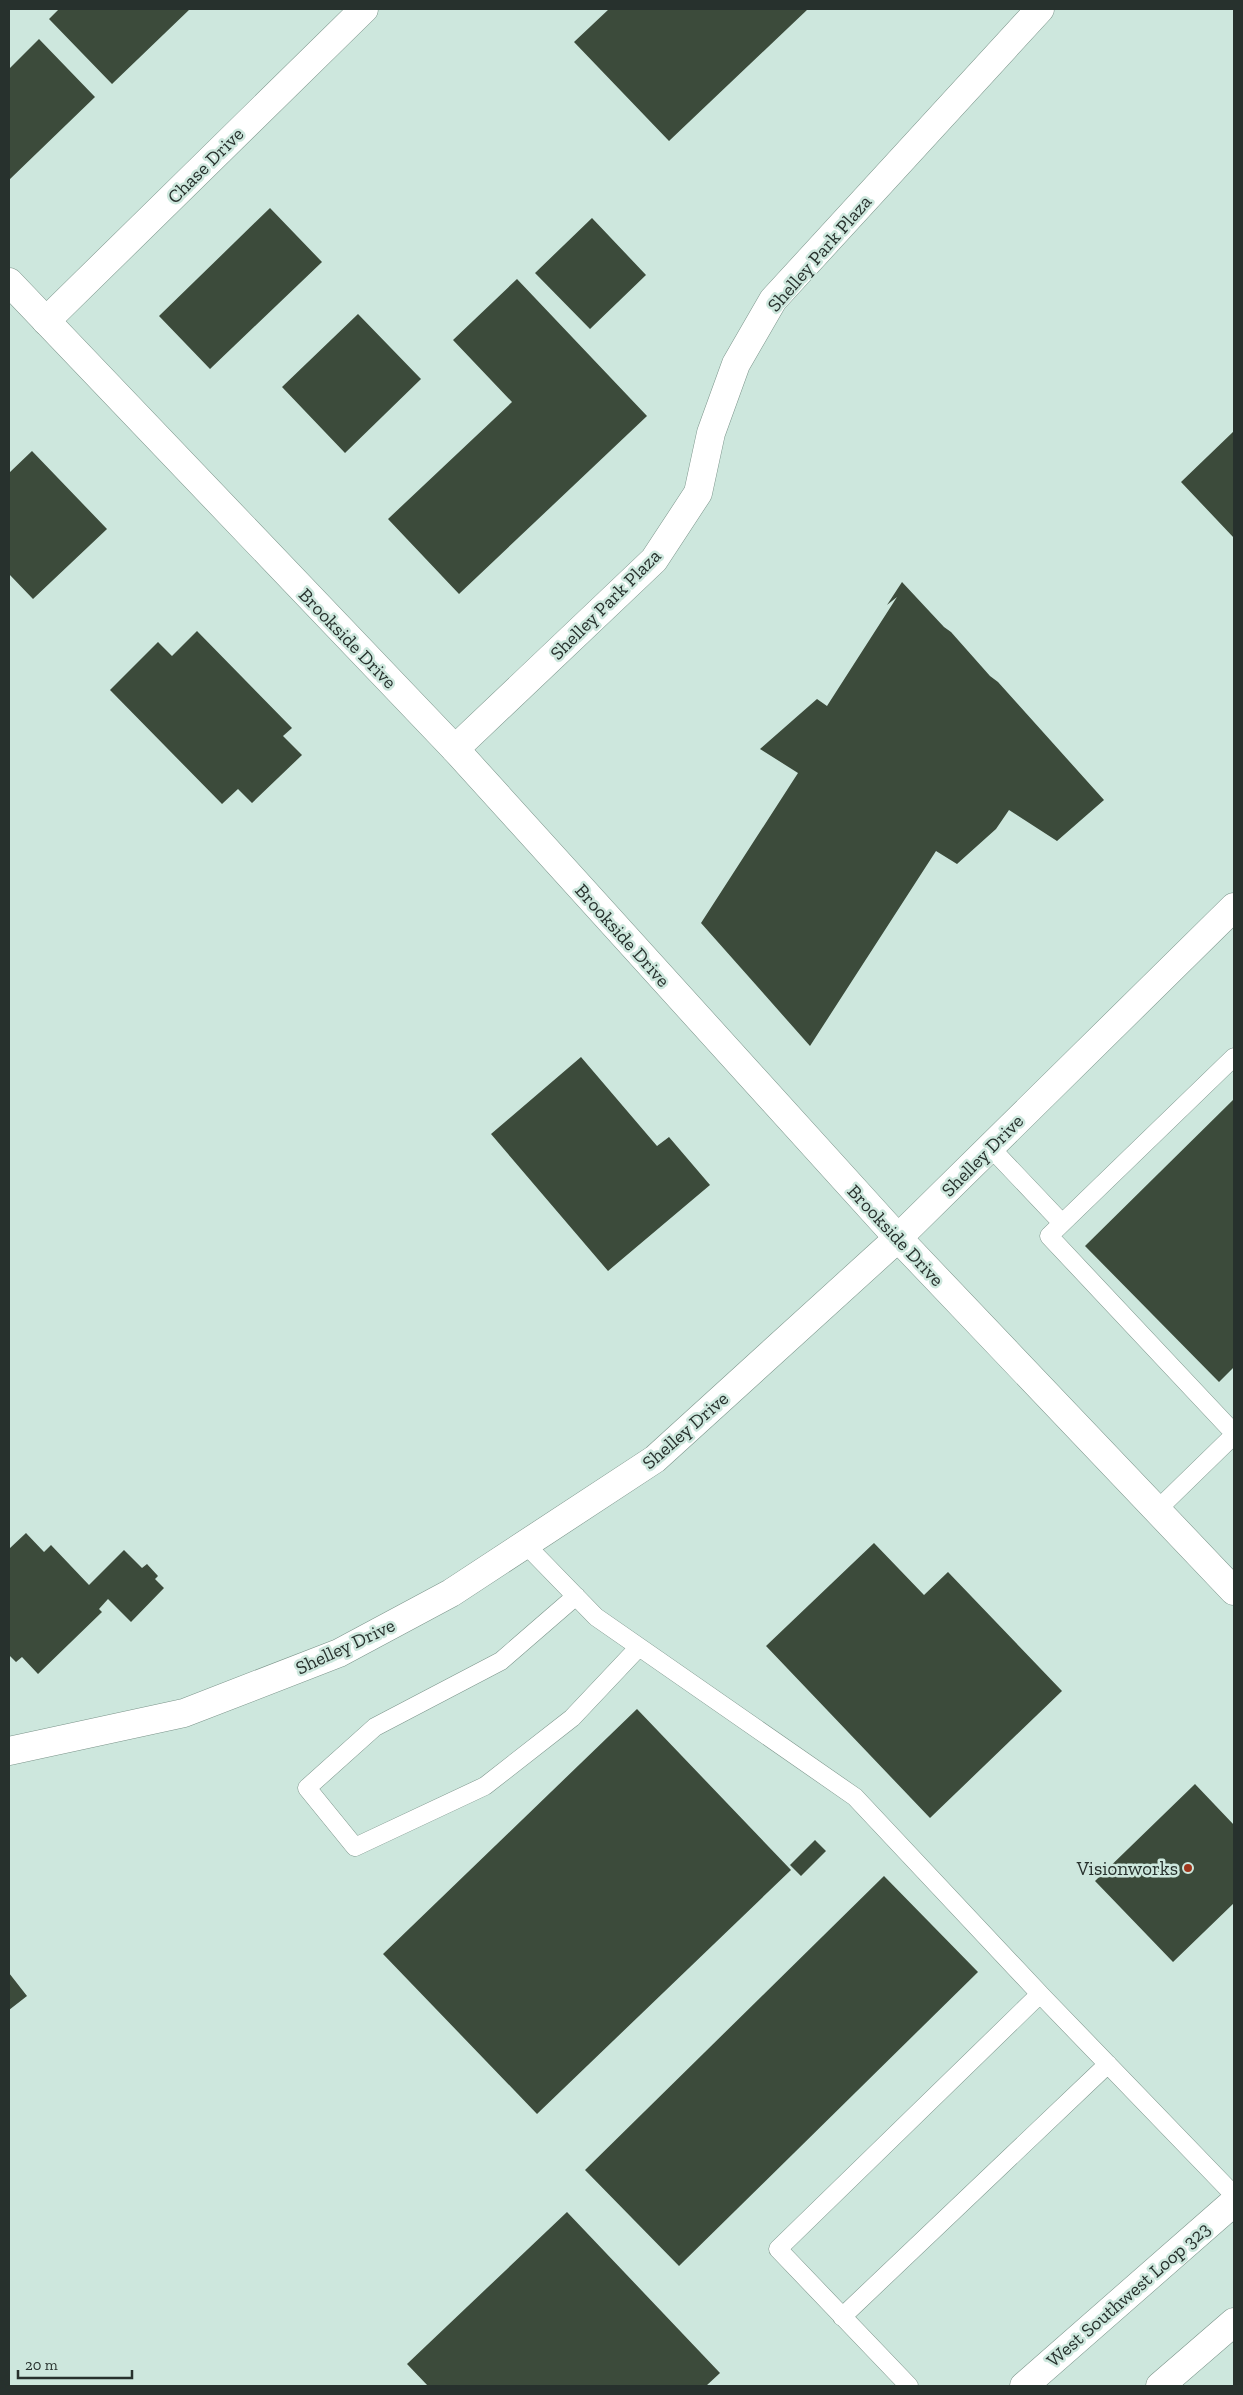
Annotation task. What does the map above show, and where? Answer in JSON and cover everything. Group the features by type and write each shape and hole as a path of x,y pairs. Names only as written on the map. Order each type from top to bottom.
{"main road":[{"name":"Chase Drive","path":"46,321 364,9"},
{"name":"Shelley Park Plaza","path":"455,749 654,560 698,493 711,433 736,364 773,300 1040,9"},
{"name":"Brookside Drive","path":"9,282 455,749 898,1238 1234,1591"},
{"name":"Shelley Drive","path":"9,1751 184,1713 338,1653 451,1593 655,1459 898,1238 1234,907"},
{"name":"West Southwest Loop 323","path":"1024,2386 1234,2202"},
{"path":"1160,2386 1234,2322"}],"lane":[{"path":"1156,1510 1234,1434 1049,1236 1234,1056"},
{"path":"990,1148 1062,1223"},
{"path":"526,1545 596,1617 855,1797 1040,1994 1234,2195"},
{"path":"576,1596 501,1661 375,1726 307,1788 355,1847 485,1786 572,1718 639,1647"},
{"path":"908,2386 778,2249 1040,1994"},
{"path":"842,2317 1108,2064"}],"building":[{"path":"59,9 190,9 112,84 49,19"},
{"path":"609,9 808,9 669,141 574,42"},
{"path":"39,39 95,97 9,180 9,69"},
{"path":"270,208 322,262 210,369 159,316"},
{"path":"592,218 646,275 590,329 535,273"},
{"path":"517,279 647,416 459,594 388,519 512,402 453,340"},
{"path":"358,314 421,379 345,453 282,387"},
{"path":"1234,431 1234,538 1181,482"},
{"path":"32,451 107,529 33,599 9,574 9,473"},
{"path":"902,582 951,632 990,676 998,682 1104,800 1057,841 1009,810 996,829 957,864 936,851 810,1046 701,923 798,773 760,749 817,699 827,706 897,597 887,605"},
{"path":"197,631 292,728 283,736 302,755 252,803 238,789 222,804 110,690 158,642 172,656"},
{"path":"581,1057 657,1146 669,1137 710,1185 608,1271 491,1134"},
{"path":"1234,1099 1234,1367 1219,1382 1085,1246"},
{"path":"26,1533 44,1552 51,1545 89,1585 124,1550 142,1568 147,1564 158,1576 155,1579 164,1588 131,1622 108,1599 99,1609 102,1612 38,1674 22,1657 16,1662 9,1655 9,1549"},
{"path":"874,1543 924,1595 948,1572 1062,1691 930,1818 766,1646"},
{"path":"637,1709 791,1870 537,2114 383,1954"},
{"path":"1195,1784 1234,1825 1234,1903 1173,1962 1095,1881"},
{"path":"815,1840 826,1851 801,1876 790,1865"},
{"path":"884,1876 978,1972 679,2266 585,2170"},
{"path":"9,1973 27,1996 9,2010"},
{"path":"567,2212 720,2373 706,2386 428,2386 407,2364"}],"place":[{"name":"Visionworks","path":"1188,1868"}]}
